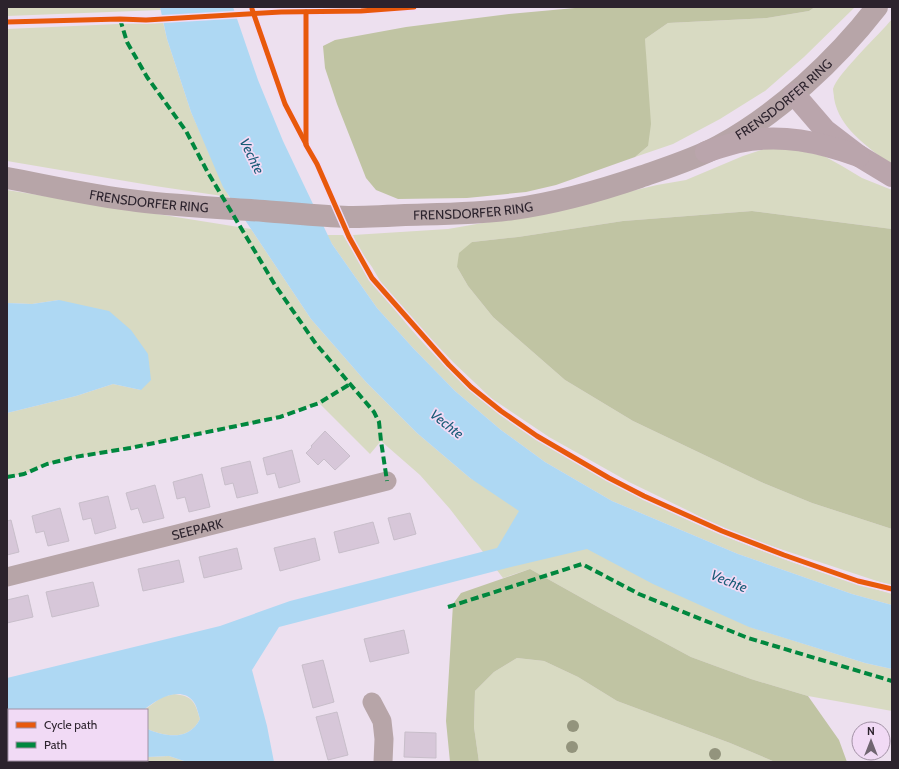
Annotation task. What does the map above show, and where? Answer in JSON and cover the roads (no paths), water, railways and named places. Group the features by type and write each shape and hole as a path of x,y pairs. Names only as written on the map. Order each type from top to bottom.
{"main road":[{"path":"794,94 825,130 859,156 892,176"},
{"path":"706,152 738,142 771,138 803,140 859,156"}],"street":[{"name":"FRENSDORFER RING","path":"7,178 136,201 349,217 471,213 514,209 573,197 614,186 663,169 717,147 755,124 794,94 865,23 877,7"},
{"name":"SEEPARK","path":"7,577 387,481"},
{"path":"372,702 382,721 384,739 383,762"}],"water":[{"name":"Vechte","path":"160,7 233,7 258,80 283,141 332,244 377,308 455,391 501,430 545,462 612,501 738,554 852,594 892,605 892,669 865,663 749,627 653,584 587,549 511,567 279,627 252,670 267,726 274,762 187,762 169,756 148,757 148,729 169,735 183,734 190,731 200,719 193,701 188,696 175,694 154,702 145,709 8,709 8,761 120,761 7,762 7,678 220,626 290,601 497,548 519,511 470,478 417,433 366,382 311,319 223,187 191,112 167,39"},
{"path":"59,300 109,311 131,330 148,354 151,380 141,390 113,384 76,396 7,413 7,303 32,304"}]}
